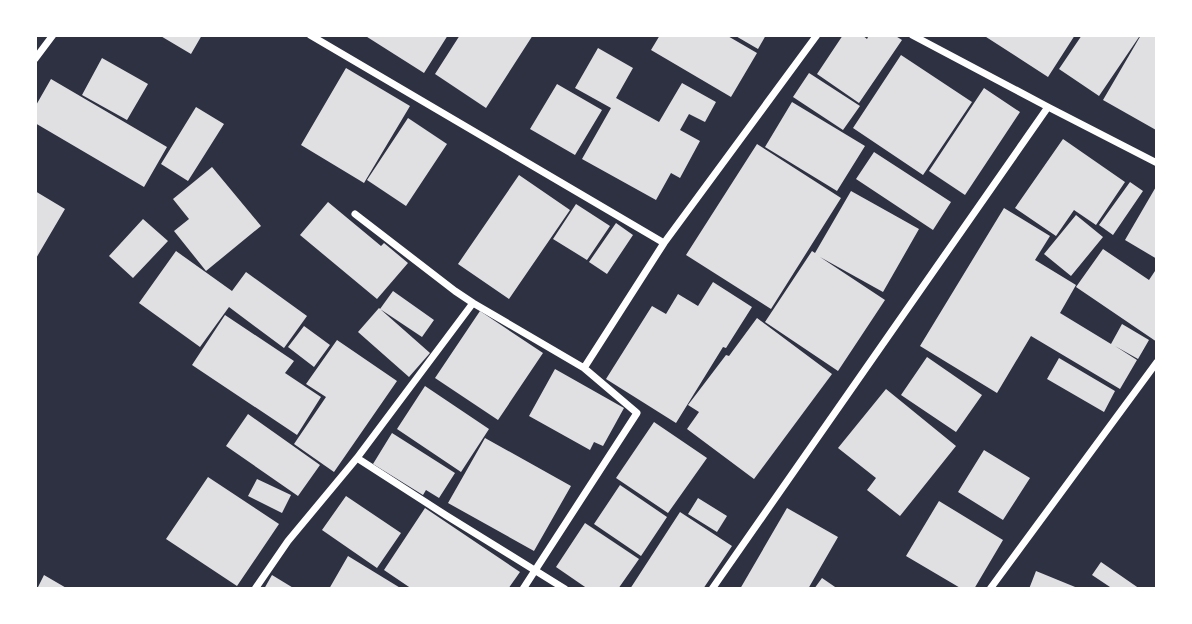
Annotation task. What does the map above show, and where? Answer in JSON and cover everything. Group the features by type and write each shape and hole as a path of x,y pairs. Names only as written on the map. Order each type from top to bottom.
{"street":[{"path":"35,59 53,35"},
{"path":"310,35 664,243"},
{"path":"584,368 664,243 817,35"},
{"path":"912,35 1157,163"},
{"path":"712,589 1048,107"},
{"path":"355,214 455,291 584,368 637,413 523,589"},
{"path":"255,589 288,541 357,458 473,303"},
{"path":"990,589 1157,362"},
{"path":"357,458 565,589"}],"building":[{"path":"159,35 202,35 191,54"},
{"path":"364,35 448,35 424,73"},
{"path":"460,35 533,35 486,108 435,74"},
{"path":"660,35 726,35 757,53 731,97 651,50"},
{"path":"734,35 766,35 758,49"},
{"path":"843,35 862,35 867,39 869,35 894,35 902,40 859,103 817,74"},
{"path":"983,35 1075,35 1048,77"},
{"path":"1082,35 1139,37 1099,96 1059,69"},
{"path":"1141,35 1157,36 1156,130 1103,100"},
{"path":"598,48 633,68 616,98 659,122 682,83 716,102 705,122 689,114 680,130 700,141 680,178 671,173 656,200 582,159 611,108 575,88"},
{"path":"901,55 972,102 923,175 853,128"},
{"path":"102,58 148,84 127,120 82,95"},
{"path":"346,68 410,106 364,183 301,145"},
{"path":"809,73 860,106 843,130 793,97"},
{"path":"51,79 167,147 144,187 35,123 35,107"},
{"path":"557,84 602,110 575,155 530,129"},
{"path":"984,88 1020,112 965,195 929,171"},
{"path":"792,102 865,146 837,191 765,147"},
{"path":"196,107 224,124 188,181 161,164"},
{"path":"408,118 447,144 406,206 367,180"},
{"path":"1063,139 1125,182 1096,225 1074,210 1056,236 1015,208"},
{"path":"757,144 841,198 771,309 686,255"},
{"path":"874,152 951,202 933,230 856,179"},
{"path":"212,167 261,226 206,271 174,231 189,219 173,199"},
{"path":"519,175 570,210 509,299 458,264"},
{"path":"1130,182 1143,191 1113,235 1099,225"},
{"path":"1157,185 1157,259 1125,240"},
{"path":"35,191 65,209 35,260"},
{"path":"851,191 919,229 883,292 820,257 885,300 838,371 765,322 812,251 815,253"},
{"path":"328,202 381,246 384,243 408,263 377,299 300,235"},
{"path":"576,204 610,226 587,260 553,239"},
{"path":"1004,208 1050,236 1035,260 1076,285 1060,313 1111,344 1122,324 1149,340 1138,359 1115,346 1137,360 1120,389 1031,336 997,393 920,346"},
{"path":"1076,215 1103,237 1071,276 1044,254"},
{"path":"143,219 168,241 133,278 109,256"},
{"path":"616,223 633,235 607,274 589,262"},
{"path":"1103,249 1149,280 1157,268 1157,342 1076,287"},
{"path":"176,251 232,291 246,272 307,316 284,348 229,307 200,347 139,303"},
{"path":"713,282 752,307 726,348 723,347 676,423 606,379 652,306 666,314 678,294 698,306"},
{"path":"393,291 434,320 422,337 380,309"},
{"path":"379,308 430,353 409,377 358,332"},
{"path":"480,311 543,353 498,420 435,378"},
{"path":"225,315 294,361 285,373 321,397 297,435 192,365"},
{"path":"757,318 832,374 754,479 687,429 699,412 688,405"},
{"path":"304,326 330,345 314,367 288,347"},
{"path":"337,340 397,381 334,472 294,444 326,397 306,384"},
{"path":"927,357 982,395 956,432 901,395"},
{"path":"1059,358 1115,391 1104,412 1047,379"},
{"path":"555,369 624,408 603,446 594,442 590,450 529,416"},
{"path":"425,386 489,429 461,472 397,429"},
{"path":"886,389 956,446 900,516 867,490 876,478 838,448"},
{"path":"248,414 320,465 298,496 226,446"},
{"path":"654,422 707,458 668,513 616,478"},
{"path":"392,433 455,473 439,498 426,490 423,495 373,464"},
{"path":"485,438 571,486 534,551 448,503"},
{"path":"984,450 1030,478 1003,520 958,492"},
{"path":"208,477 279,524 237,586 166,539"},
{"path":"257,479 291,495 282,513 248,496"},
{"path":"620,485 667,517 641,556 594,524"},
{"path":"346,496 401,533 377,568 322,530"},
{"path":"698,498 727,516 717,532 688,514"},
{"path":"939,501 1003,540 974,589 962,589 906,556"},
{"path":"425,508 520,572 508,589 412,589 384,570"},
{"path":"787,508 838,537 808,589 740,589"},
{"path":"680,512 732,546 703,589 630,589"},
{"path":"585,523 639,559 618,589 588,589 556,567"},
{"path":"348,556 402,589 329,589"},
{"path":"1101,562 1140,589 1113,589 1092,575"},
{"path":"1036,571 1080,589 1029,589"},
{"path":"44,575 68,589 37,589"},
{"path":"272,575 295,589 264,589"},
{"path":"822,578 838,589 814,589"}]}
